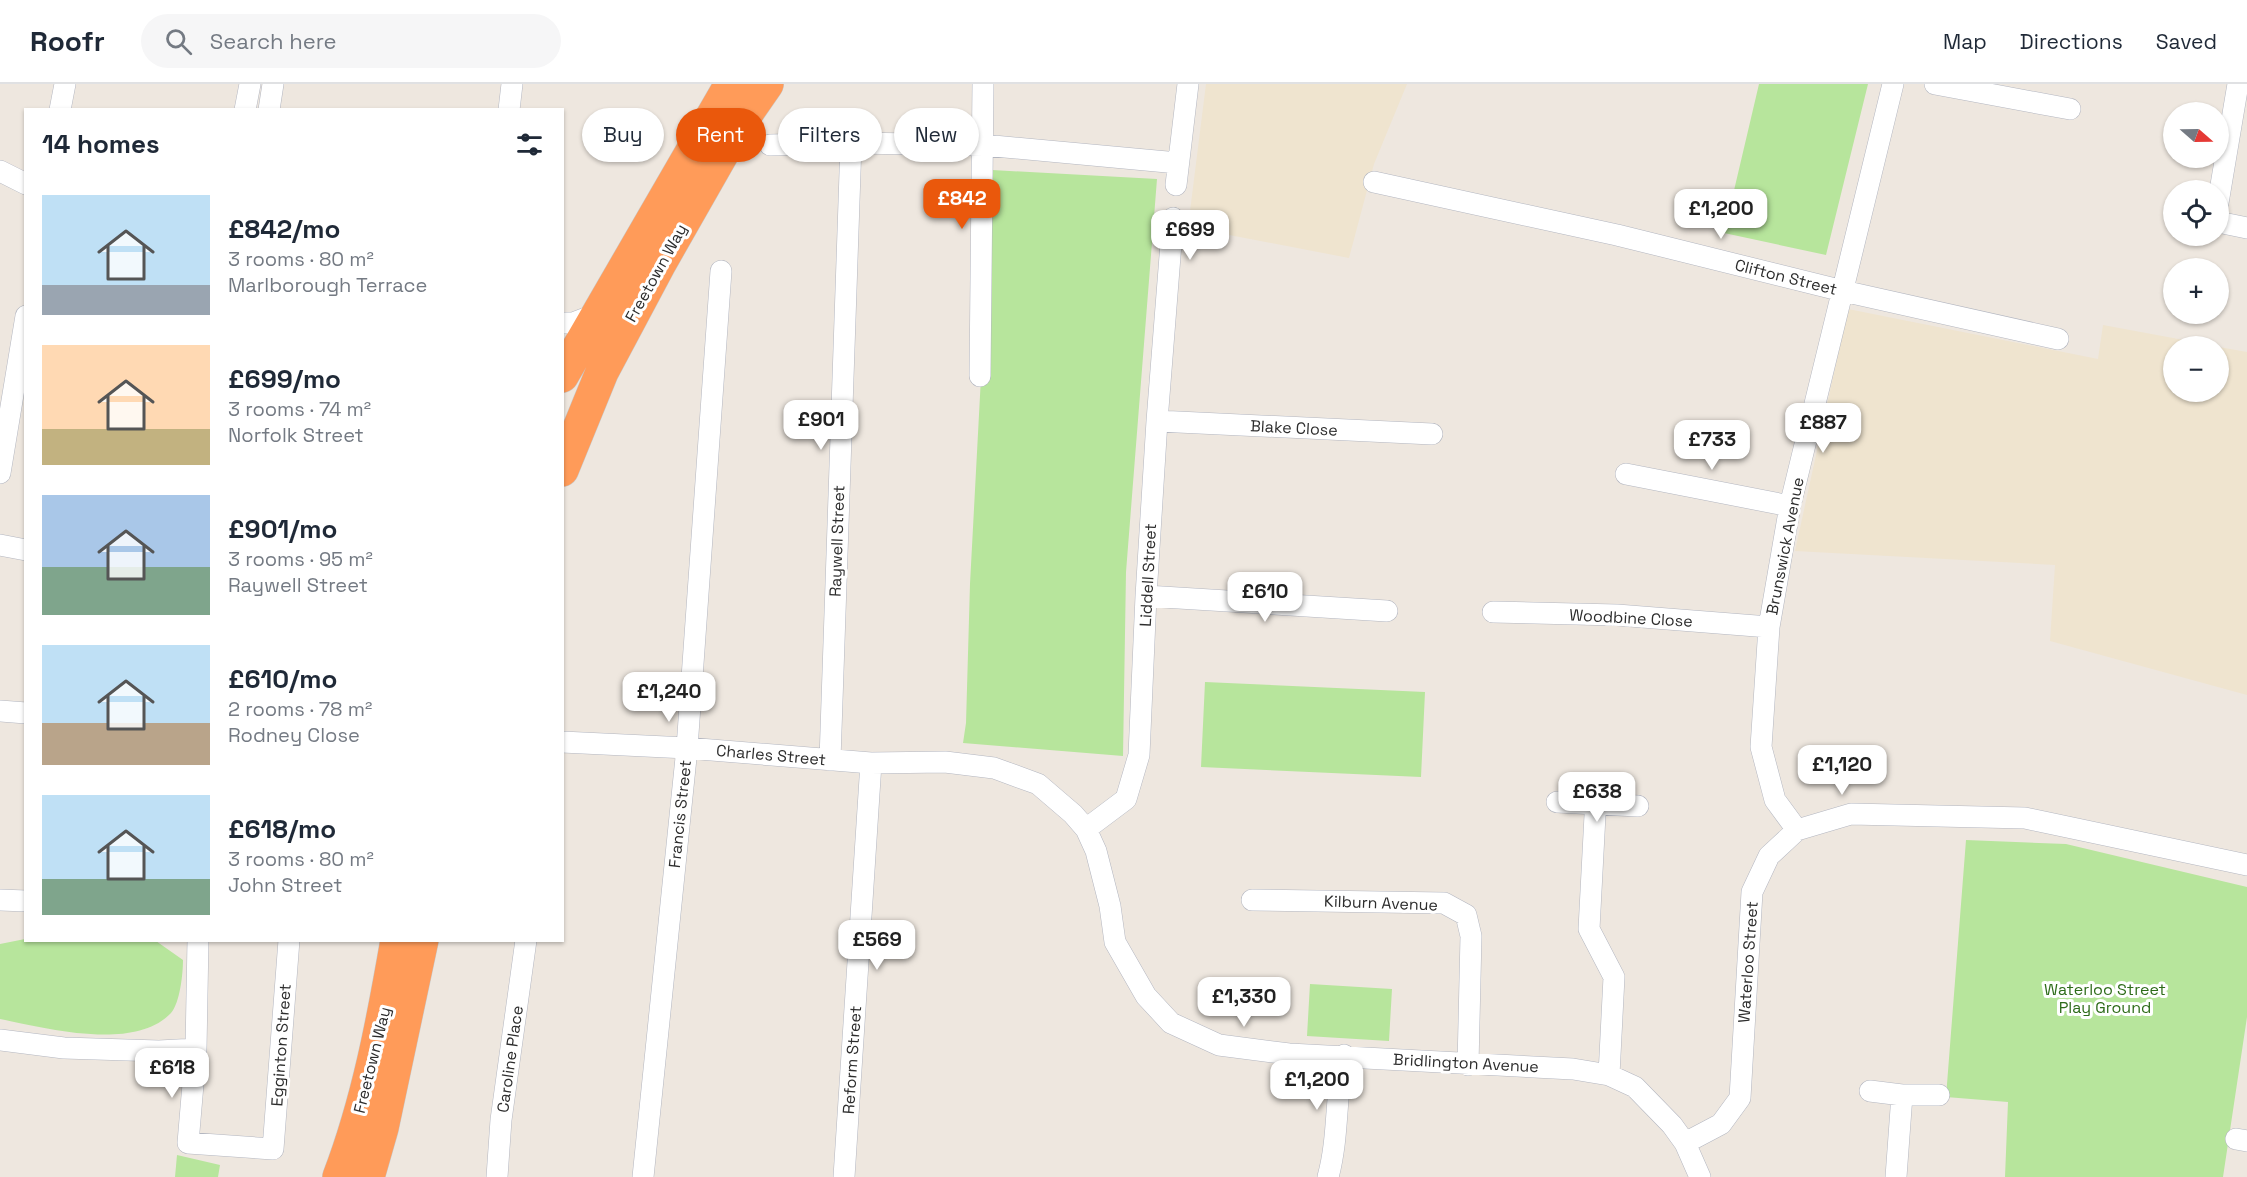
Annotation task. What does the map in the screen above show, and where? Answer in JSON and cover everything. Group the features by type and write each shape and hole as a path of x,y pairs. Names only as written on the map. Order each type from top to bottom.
{"highway":[{"name":"Freetown Way","path":"564,373 731,84"},
{"name":"Freetown Way","path":"564,465 602,372 639,302 738,126 767,84"},
{"name":"Freetown Way","path":"339,1177 368,1085 383,1021 397,942"},
{"name":"Freetown Way","path":"368,1177 382,1128 422,942"}],"street":[{"path":"60,108 64,84"},
{"path":"245,108 250,84"},
{"path":"269,108 273,84"},
{"path":"509,108 512,84"},
{"path":"980,376 983,84"},
{"path":"1176,185 1188,84"},
{"name":"Brunswick Avenue","path":"1797,830 1775,800 1761,747 1769,627 1790,506 1893,84"},
{"path":"1935,84 2070,109"},
{"path":"2222,180 2238,84"},
{"path":"882,143 983,145 1178,163"},
{"path":"770,145 778,145"},
{"name":"Raywell Street","path":"830,760 850,162"},
{"path":"0,171 24,183"},
{"name":"Clifton Street","path":"1374,182 1617,235 1843,291 2058,339"},
{"name":"Liddell Street","path":"1086,829 1126,798 1139,755 1157,421 1173,218"},
{"path":"2229,224 2247,228"},
{"name":"Francis Street","path":"643,1177 687,748 721,271"},
{"path":"564,323 573,323 599,313"},
{"path":"0,473 24,328"},
{"name":"Blake Close","path":"1157,421 1432,434"},
{"path":"1626,474 1790,506"},
{"path":"0,545 24,550"},
{"path":"1146,596 1387,611"},
{"name":"Woodbine Close","path":"1493,612 1617,615 1769,627"},
{"path":"0,711 24,713"},
{"name":"Charles Street","path":"564,742 687,748 871,763"},
{"name":"Bridlington Avenue","path":"871,763 945,762 994,768 1038,784 1073,814 1086,829 1096,851 1110,906 1115,942 1146,996 1172,1023 1219,1045 1289,1054 1344,1055 1468,1065 1574,1069 1609,1075 1635,1087 1672,1125 1685,1143 1700,1177"},
{"name":"Reform Street","path":"844,1177 871,763"},
{"path":"1557,802 1595,800 1638,806"},
{"path":"1595,800 1589,929 1614,977 1609,1075"},
{"name":"Waterloo Street","path":"1685,1143 1721,1124 1740,1098 1752,892 1769,856 1797,830 1851,814 2025,818 2247,865"},
{"path":"0,900 24,901"},
{"name":"Kilburn Avenue","path":"1252,900 1444,903 1466,915 1471,936 1468,1065"},
{"path":"0,1040 64,1048 159,1051 196,1049 198,942"},
{"name":"Egginton Street","path":"196,1049 188,1143 273,1149 289,942"},
{"name":"Caroline Place","path":"497,1177 501,1120 525,942"},
{"path":"1328,1177 1332,1162 1339,1079 1344,1055"},
{"path":"1870,1090 1902,1095 1939,1095"},
{"path":"1896,1177 1902,1095"}],"shaded area":[{"path":"1206,84 1407,84 1374,164 1349,258 1188,227"},
{"path":"1848,309 2098,359 2103,325 2163,336 2163,402 2229,402 2229,349 2247,352 2247,695 2050,641 2055,565 1795,551"}],"green space":[{"path":"1759,84 1868,84 1826,255 1724,233"},
{"path":"992,170 1157,179 1126,572 1123,756 963,743 966,723 970,584"},
{"path":"1205,682 1425,692 1421,777 1201,767"},
{"name":"Waterloo Street Play Ground","path":"1966,840 2066,844 2247,887 2247,1017 2223,1177 2005,1177 2008,1102 1946,1097"},
{"path":"24,939 24,942 157,942 183,960 177,1002 171,1013 155,1025 135,1032 89,1034 0,1019 0,944"},
{"path":"1310,984 1392,989 1389,1041 1307,1036"},
{"path":"177,1155 220,1165 218,1177 175,1177"}]}
